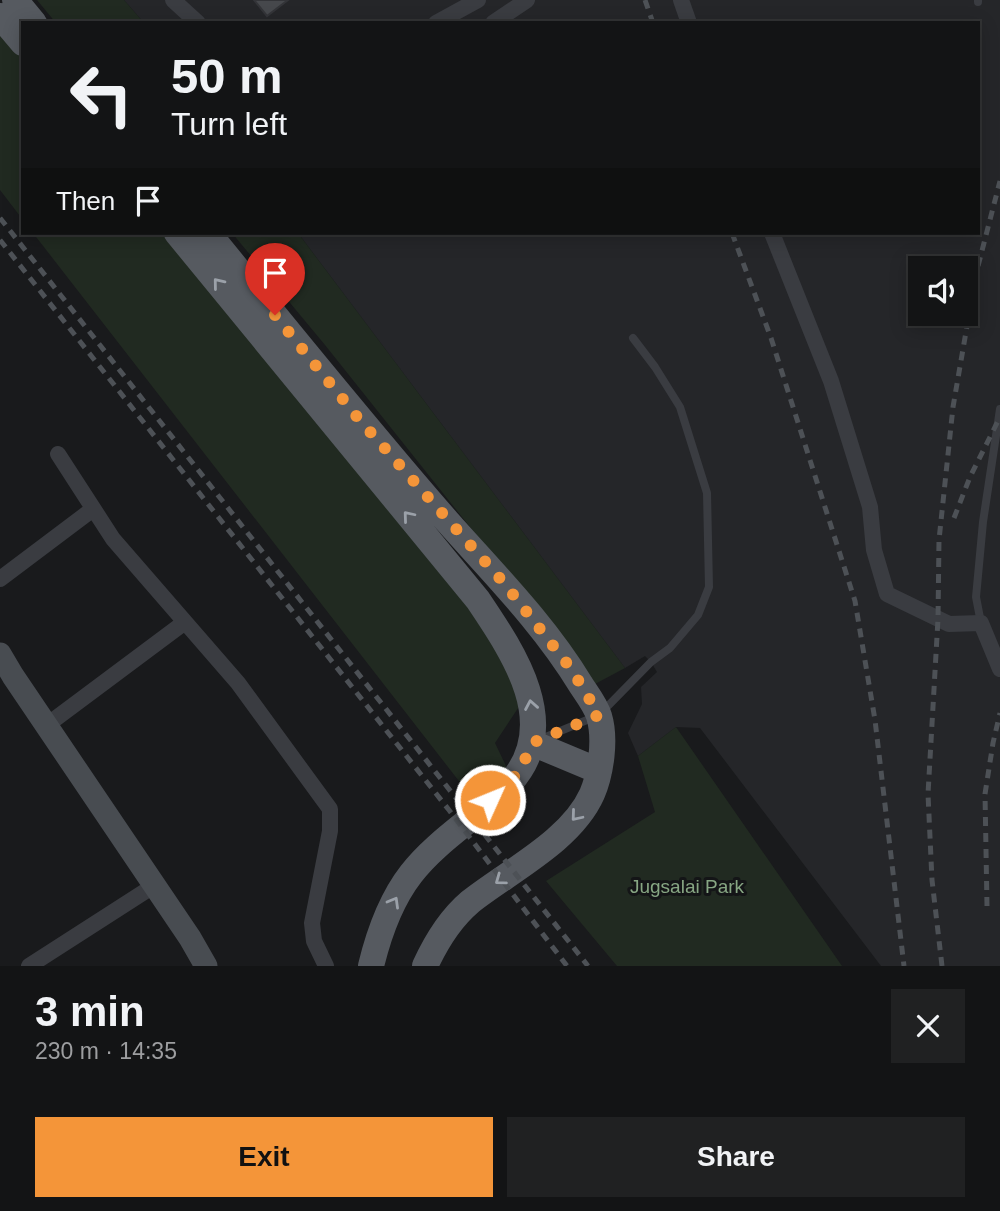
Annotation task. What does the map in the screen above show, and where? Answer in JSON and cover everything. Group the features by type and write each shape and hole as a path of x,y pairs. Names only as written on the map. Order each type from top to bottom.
{"main road":[{"path":"15,0 32,21"},
{"path":"0,16 21,42"},
{"path":"179,235 478,600 508,645 528,688 533,717 532,743 523,766 509,784 411,873 390,908 378,937 371,966"},
{"path":"210,235 358,418 504,583 572,670 599,715 602,733 599,771 592,795 577,817 531,859 470,902 439,938 425,966"},
{"path":"532,743 599,771"}],"street":[{"path":"173,0 196,21"},
{"path":"440,21 478,0"},
{"path":"496,21 527,0"},
{"path":"681,0 689,21"},
{"path":"773,235 835,394 870,507 874,550 887,594 949,624 981,623 1000,669"},
{"path":"58,454 113,539 238,683 330,809 330,831 312,923 314,941 326,966"},
{"path":"0,579 93,509"},
{"path":"47,726 186,622"},
{"path":"0,654 190,938 205,966"},
{"path":"29,966 155,885"}],"lane":[{"path":"532,743 599,715 651,662 670,648 698,615 709,587 707,493 704,482 680,407 633,338"},
{"path":"981,623 976,597 983,522 1000,409"}],"shaded area":[{"path":"124,0 1000,0 1000,966 881,966 700,728 676,727 638,756 628,733 642,704 641,687 657,672 645,656 625,668 300,235 980,235 980,21 142,21"}],"green space":[{"path":"37,0 124,0 142,21 54,21"},
{"path":"0,31 21,57 21,217 0,190"},
{"path":"35,235 167,235 483,622 526,696 495,743 507,768 469,794"},
{"path":"234,235 300,235 625,668 595,684 325,345"},
{"name":"Jugsalai Park","path":"676,727 842,966 617,966 546,881 655,812 638,756"}],"building":[{"path":"254,0 288,0 267,16"}],"railway":[{"path":"645,0 652,21"},
{"path":"942,966 932,880 928,794 938,619 939,540 953,407 976,274 1000,181"},
{"path":"0,218 588,966"},
{"path":"733,235 771,338 855,601 875,720 904,966"},
{"path":"0,240 449,810 567,966"},
{"path":"954,518 970,477 1000,417"},
{"path":"987,906 985,794 1000,713"}],"route":[{"path":"275,315 358,418 504,583 547,636 572,670 599,715 532,743 523,766 509,784 490,800"}]}
